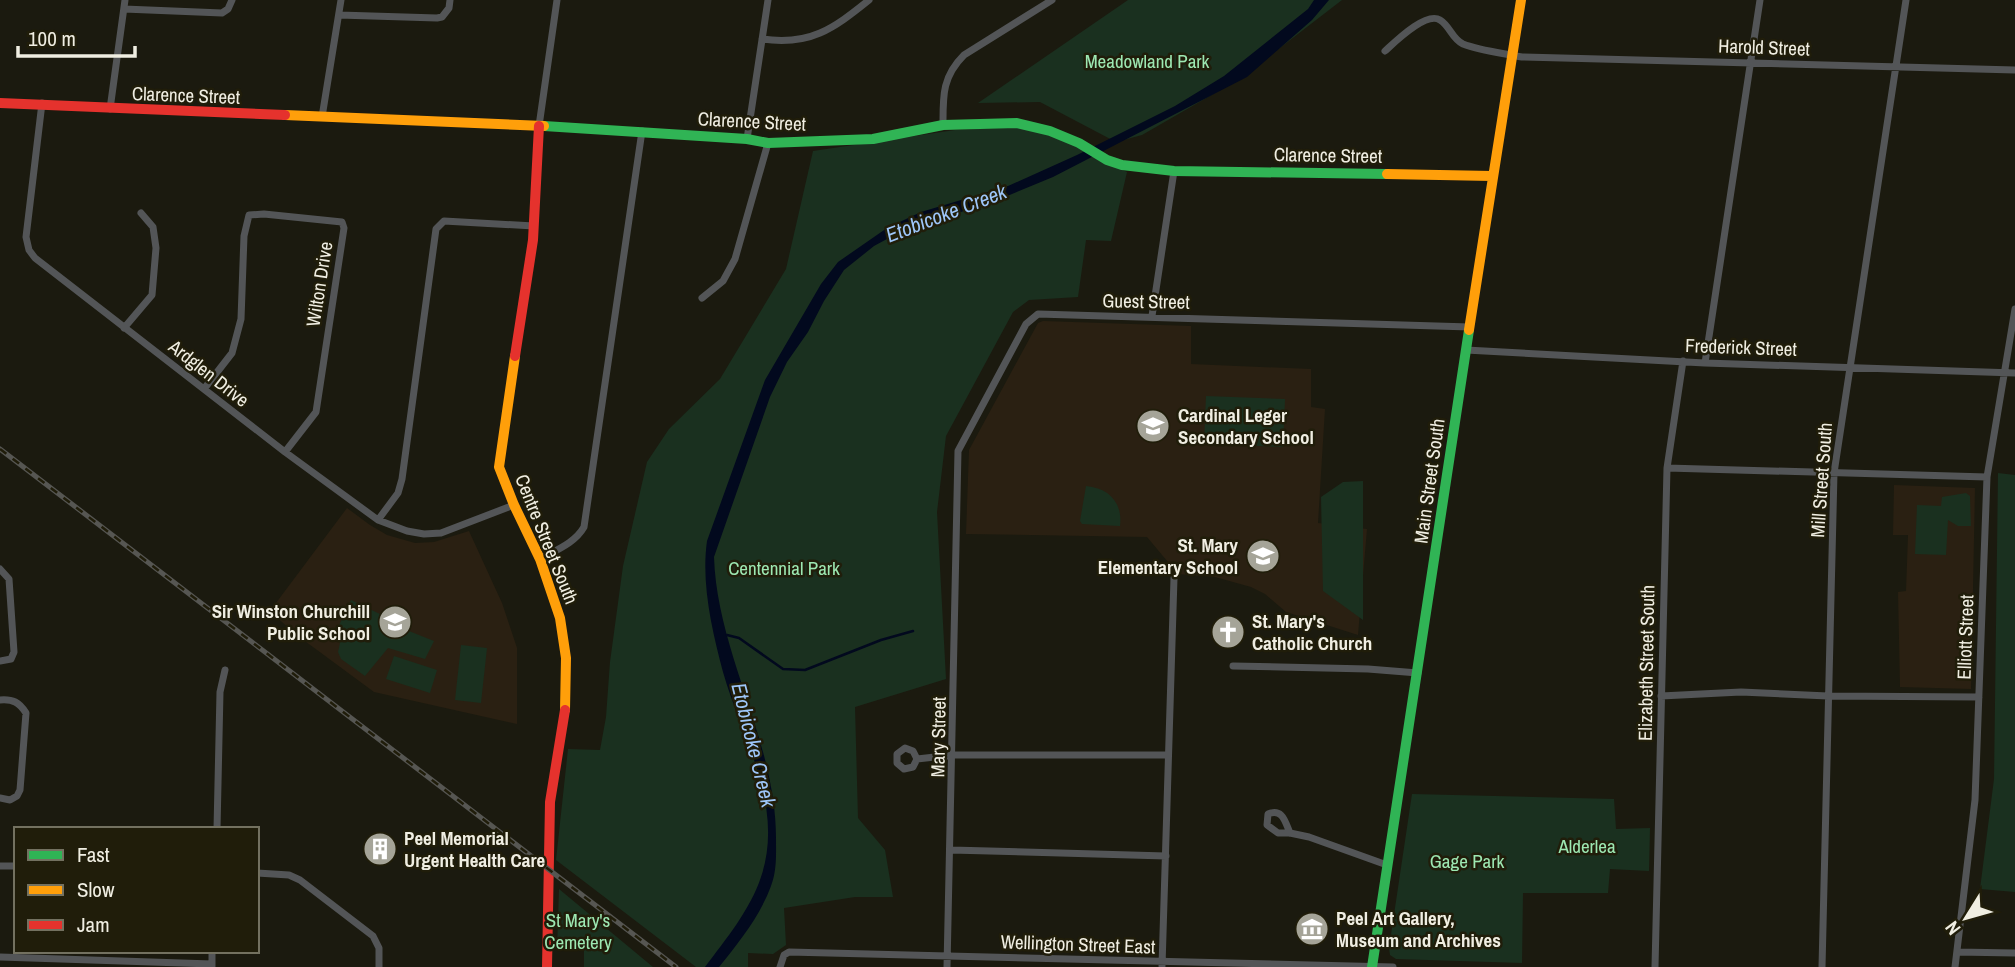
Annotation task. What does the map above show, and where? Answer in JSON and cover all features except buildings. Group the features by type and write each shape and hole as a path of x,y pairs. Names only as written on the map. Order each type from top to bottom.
{"street":[{"path":"110,109 124,4 222,13 228,9 232,0"},
{"path":"322,117 341,0"},
{"path":"339,15 437,18 445,14 450,0"},
{"path":"539,126 557,0"},
{"path":"747,139 768,0"},
{"path":"762,39 806,40 820,35 845,20 869,0"},
{"path":"943,125 944,91 953,67 964,55 1052,0"},
{"name":"Main Street South","path":"1372,967 1521,0"},
{"path":"1705,363 1760,0"},
{"name":"Mill Street South","path":"1822,967 1834,472 1906,0"},
{"name":"Harold Street","path":"1385,51 1408,31 1433,18 1441,20 1460,42 1526,57 2015,70"},
{"name":"Clarence Street","path":"0,103 642,131 768,143 873,139 943,125 1017,123 1049,131 1079,143 1107,160 1139,168 1174,171 1492,176"},
{"name":"Ardglen Drive","path":"41,103 26,237 34,258 285,452 378,520 407,531 441,533 514,505"},
{"name":"Centre Street South","path":"539,126 534,226 499,467 540,559 560,618 567,677 565,710 550,802 547,967"},
{"path":"540,559 570,542 584,527 642,131"},
{"path":"702,298 723,281 735,259 768,143"},
{"path":"1152,316 1174,171"},
{"path":"124,328 152,295 156,248 153,227 141,213"},
{"name":"Wilton Drive","path":"204,389 232,353 241,319 244,236 248,215 264,214 342,222 344,228 316,412 285,452"},
{"path":"378,520 398,494 402,479 436,229 444,222 534,226"},
{"name":"Elliott Street","path":"1955,967 1975,800 1987,477 2015,309"},
{"name":"Guest Street","path":"958,507 958,451 1029,320 1038,314 1470,327"},
{"name":"Frederick Street","path":"1466,350 1705,363 2015,373"},
{"name":"Elizabeth Street South","path":"1655,967 1667,468 1683,361"},
{"path":"1667,468 1987,477"},
{"name":"Mary Street","path":"947,967 958,507"},
{"path":"0,569 9,579 13,652 11,659 0,661"},
{"path":"1162,965 1174,578"},
{"path":"1233,666 1418,673"},
{"path":"217,827 220,692 225,670"},
{"path":"1661,696 1741,692 1828,696 1979,696"},
{"path":"0,700 12,699 26,713 20,790 17,796 10,800 0,798"},
{"path":"917,759 953,755 1167,755"},
{"path":"1290,833 1387,864"},
{"path":"951,850 1166,856"},
{"path":"259,873 289,875 300,880 361,926 376,941 379,967"},
{"name":"Wellington Street East","path":"780,967 784,955 789,952 947,955 1162,965 1393,967"},
{"path":"1957,952 2015,953"},
{"path":"0,957 212,966"}],"shaded area":[{"path":"1038,323 1191,326 1191,364 1311,369 1311,407 1325,409 1318,523 1367,529 1358,635 1286,612 1265,594 1251,587 1215,577 1178,574 1147,537 966,534 969,450"},
{"path":"1894,485 1975,488 1971,689 1900,687 1898,592 1906,591 1908,535 1893,535"},
{"name":"Sir Winston Churchill Public School","path":"347,508 387,535 415,543 434,542 469,531 502,603 517,648 517,724 374,692 294,633 270,611"}],"green space":[{"name":"Meadowland Park","path":"1128,0 1342,0 1241,78 1142,135 1116,142 1040,102 978,103"},
{"name":"Centennial Park","path":"1026,127 1063,139 1127,172 1111,241 1086,240 1078,297 1029,300 1013,312 946,436 937,512 946,679 855,707 858,818 885,850 893,897 855,897 784,908 786,945 773,954 748,953 748,967 696,967 556,860 568,749 600,750 623,566 647,462 669,429 720,379 786,269 813,151 955,130"},
{"path":"1206,396 1285,399 1283,447 1204,444"},
{"path":"1998,473 2015,475 2015,892 1980,889 1994,779"},
{"path":"1363,481 1363,620 1323,591 1321,497 1343,482"},
{"path":"1086,486 1108,493 1113,498 1119,510 1120,526 1082,524 1080,521"},
{"path":"1966,493 1970,496 1971,526 1958,526 1948,520 1946,555 1915,554 1917,505 1941,506 1942,497"},
{"path":"351,600 384,616 384,621 434,641 425,659 388,648 365,676 341,659 338,652 340,643 334,636"},
{"path":"461,645 487,648 481,703 455,700"},
{"path":"394,656 437,670 430,693 386,679"},
{"name":"Gage Park","path":"1412,794 1614,799 1616,829 1650,828 1649,871 1610,869 1608,893 1523,893 1522,963 1396,959 1390,955 1389,948"},
{"name":"St Mary's Cemetery","path":"559,889 653,967 584,967 584,950 557,950"}],"water":[{"path":"1314,0 1329,0 1312,20 1247,77 1053,177 1000,199 898,233 874,246 844,270 824,301 808,332 787,362 770,397 714,557 725,628 767,767 773,802 776,856 771,886 755,918 719,967 705,967 751,901 761,877 767,850 768,824 758,773 731,697 715,640 705,573 707,541 765,380 821,284 838,262 887,228 921,212 1008,186 1175,106 1224,76 1308,9"}],"waterway":[{"name":"Etobicoke Creek","path":"727,635 739,638 783,669 805,670 881,640 913,631"}],"railway":[{"path":"0,449 676,967"}],"traffic: fast":[{"path":"544,126 747,139 768,143 873,139 943,125 1017,123 1050,131 1122,165 1174,171 1387,174"},
{"path":"1372,967 1469,330"}],"traffic: slow":[{"path":"1469,330 1521,0"},
{"path":"285,115 544,126"},
{"path":"1387,174 1492,176"},
{"path":"515,356 499,467 540,559 560,618 566,658 565,710"}],"traffic: jam":[{"path":"0,103 285,115"},
{"path":"515,356 533,240 539,126"},
{"path":"547,967 550,802 565,710"}],"place":[{"name":"Cardinal Leger Secondary School","path":"1153,426"},
{"name":"St. Mary Elementary School","path":"1263,556"},
{"name":"Sir Winston Churchill Public School","path":"395,622"},
{"name":"St. Mary's Catholic Church","path":"1228,632"},
{"name":"Peel Memorial Urgent Health Care","path":"380,849"},
{"name":"Peel Art Gallery, Museum and Archives","path":"1312,929"}],"park label":[{"name":"Alderlea","path":"1587,846"}]}
